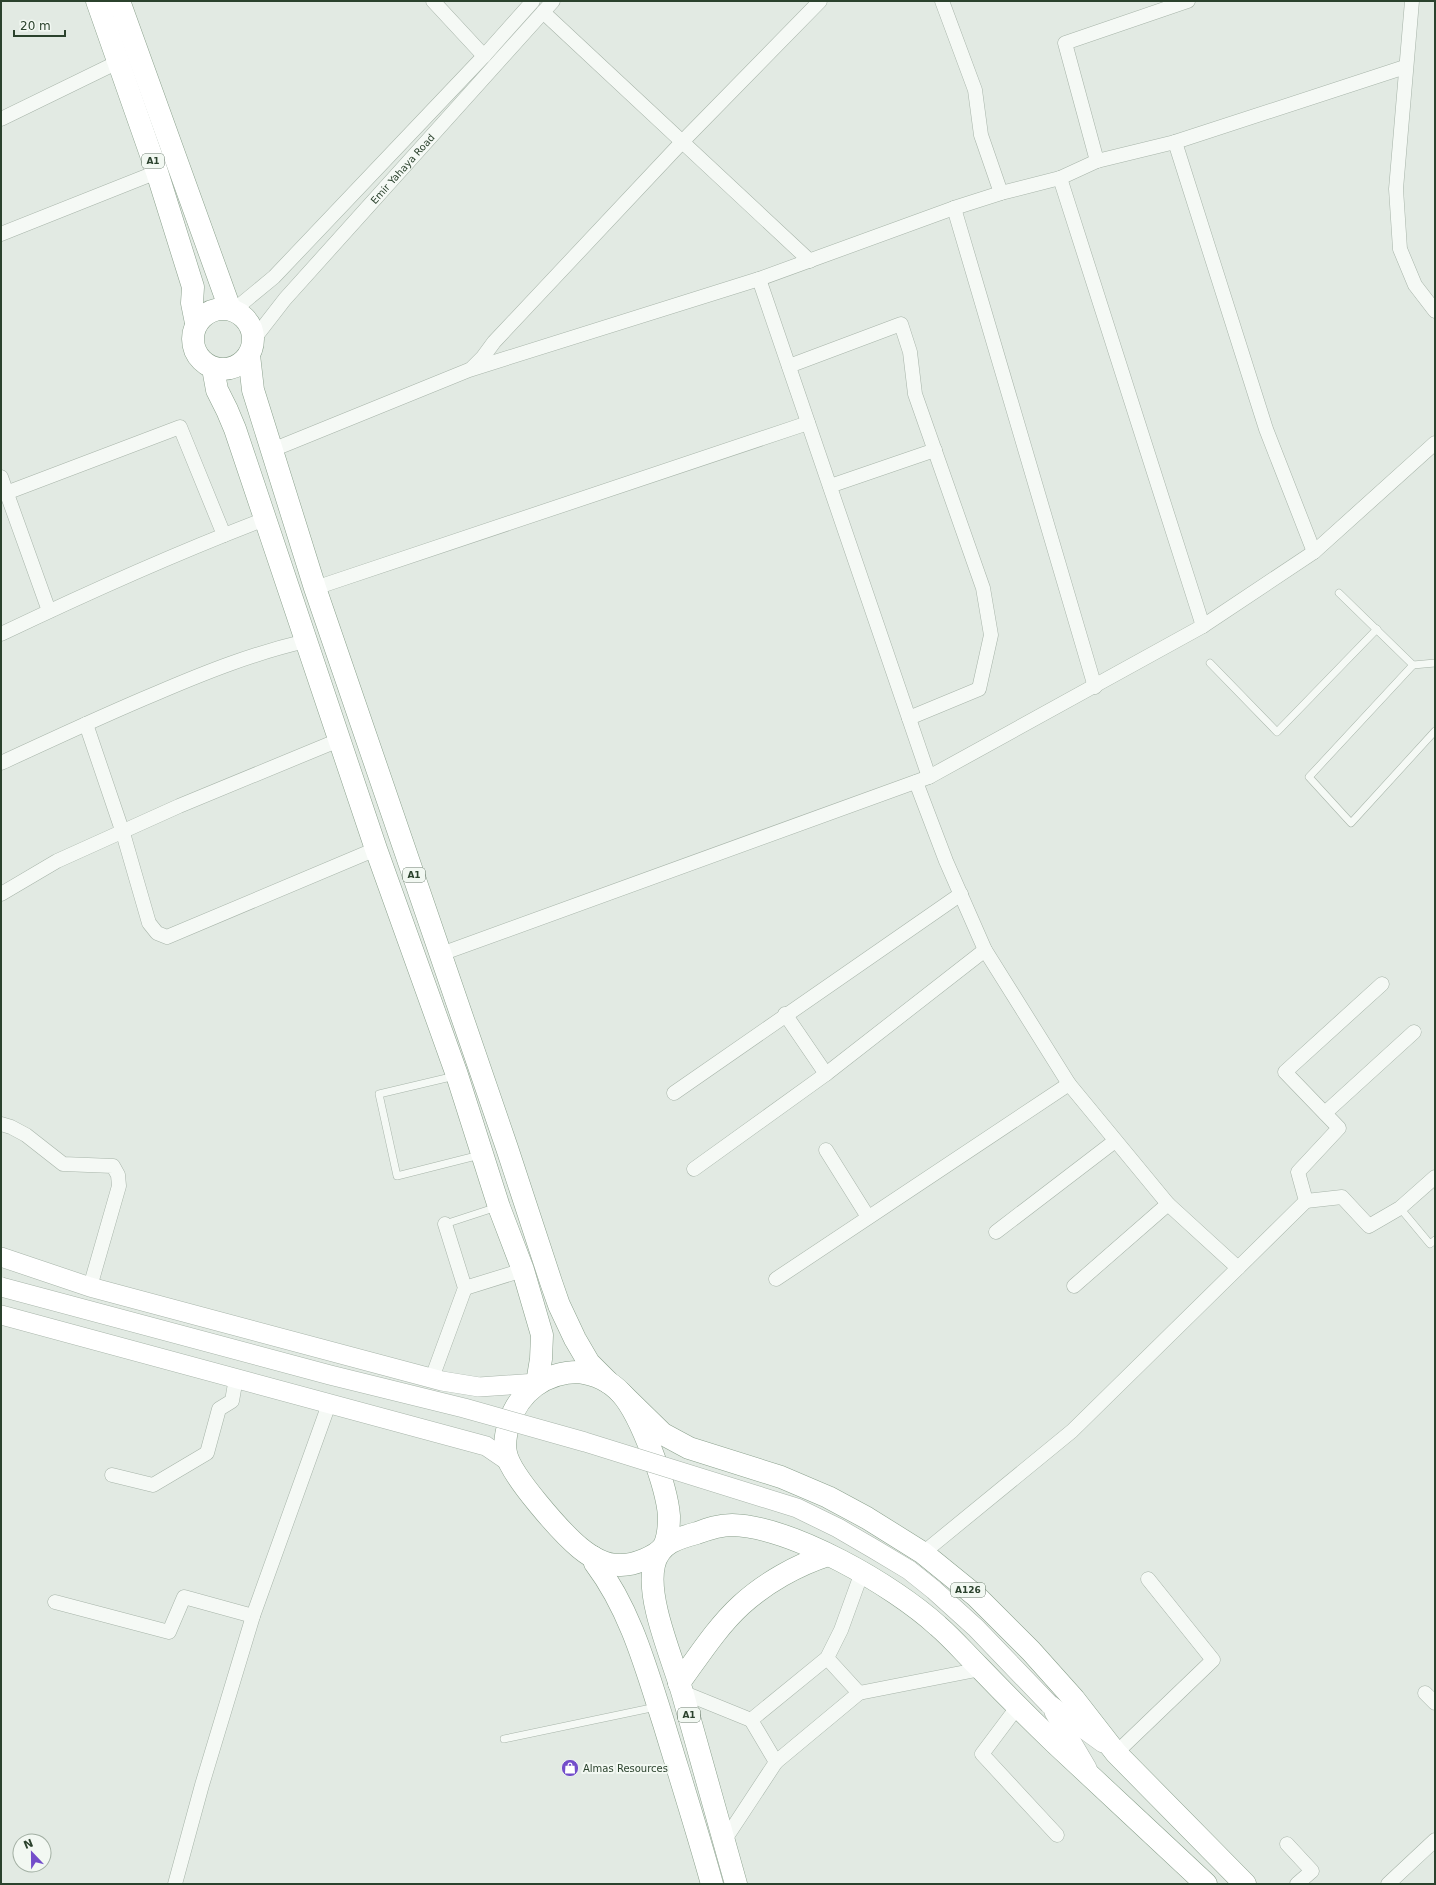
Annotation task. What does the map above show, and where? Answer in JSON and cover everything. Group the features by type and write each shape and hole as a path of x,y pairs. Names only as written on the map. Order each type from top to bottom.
{"highway":[{"name":"A1","path":"97,1 157,172 194,287 192,303 196,324"},
{"name":"A1","path":"119,1 232,309"},
{"path":"220,308 232,309 242,314 249,321 253,330 252,347 242,362 233,368 213,368 204,362 197,354 193,339 196,324 202,316 211,311 220,308"},
{"name":"A1","path":"252,347 253,390 315,588 441,954 559,1305 583,1352 596,1370 614,1388"},
{"name":"A1","path":"213,368 217,390 230,416 376,849 457,1075 499,1207 523,1270 542,1335 541,1359 537,1383"},
{"path":"664,1547 668,1532 669,1518 662,1484 650,1450 636,1418 614,1388 591,1374 572,1372 537,1383 522,1397 511,1415 505,1441 508,1461 519,1479 568,1536 593,1557 611,1564 629,1565 651,1557 664,1547 680,1538 717,1526 748,1526 785,1536 862,1572 900,1597 938,1625 1018,1706 1206,1884"},
{"name":"A126","path":"614,1388 663,1434 689,1448 781,1477 828,1496 867,1518 923,1553 976,1596 1031,1651 1074,1699 1116,1753 1245,1884"},
{"name":"A1","path":"664,1547 657,1556 654,1564 653,1593 736,1884"},
{"path":"681,1687 714,1636 740,1606 773,1582 811,1560 828,1555"},
{"name":"A1","path":"593,1557 595,1563 617,1596 630,1625 658,1707 712,1884"}],"main road":[{"path":"1,1257 90,1287 432,1378 479,1387 537,1383"},
{"path":"1,1286 330,1375 464,1408 592,1444 797,1508 838,1528 909,1570 934,1590 976,1628 1049,1704 1063,1724 1091,1775"},
{"path":"1,1315 486,1446 508,1461"},
{"path":"1049,1704 1116,1753"}],"street":[{"path":"433,1 484,56"},
{"name":"Emir Yahaya Road","path":"232,309 274,278 484,56 533,1"},
{"name":"Emir Yahaya Road","path":"252,347 285,299 553,1"},
{"path":"469,370 483,357 494,342 682,142 820,1"},
{"path":"942,1 975,90 981,135 1001,193"},
{"path":"1097,161 1065,43 1188,1"},
{"path":"1412,1 1405,67 1396,189 1400,249 1415,285 1435,311"},
{"path":"543,12 810,261"},
{"path":"1,119 118,62"},
{"path":"272,450 469,370 759,279 954,208 1001,193 1060,178 1097,161 1175,142 1405,67"},
{"path":"1175,142 1266,429 1314,552"},
{"path":"1,234 157,172"},
{"path":"1060,178 1203,626"},
{"path":"954,208 1096,687"},
{"path":"759,279 909,718 923,779 946,861 985,950 1069,1084 1115,1142 1168,1204 1238,1268"},
{"path":"789,366 901,324 910,352 915,394 983,588 991,635 980,688 909,718"},
{"path":"315,588 808,423"},
{"path":"6,493 180,426 224,535"},
{"path":"441,954 923,779 1096,687 1203,626 1314,552 1435,443"},
{"path":"830,486 935,450"},
{"path":"1,477 6,493 6,510 49,611"},
{"path":"1,634 49,611 224,535 265,519"},
{"path":"1,763 86,724 233,661 271,649 306,641"},
{"path":"86,724 123,833 149,923 157,933 167,937 376,849"},
{"path":"1,894 58,861 123,833 179,806 339,740"},
{"path":"674,1092 961,894"},
{"path":"694,1170 826,1074 985,950"},
{"path":"1306,1201 1298,1172 1339,1128 1285,1072 1382,984"},
{"path":"785,1014 826,1074"},
{"path":"1325,1113 1414,1032"},
{"path":"776,1279 1069,1084"},
{"path":"1,1124 11,1127 26,1135 63,1164 113,1166 118,1175 119,1186 90,1287"},
{"path":"996,1232 1115,1142"},
{"path":"826,1150 868,1217"},
{"path":"923,1553 1072,1432 1306,1201 1342,1197 1369,1226 1400,1208 1435,1177"},
{"path":"1074,1286 1168,1204"},
{"path":"432,1378 465,1288 445,1224"},
{"path":"465,1288 523,1270"},
{"path":"112,1475 153,1485 207,1453 219,1409 232,1401 236,1378"},
{"path":"175,1884 202,1785 253,1616 329,1404"},
{"path":"751,1720 827,1658 841,1630 862,1572"},
{"path":"1116,1753 1213,1660 1148,1579"},
{"path":"55,1602 169,1632 184,1597 253,1616"},
{"path":"827,1658 859,1693"},
{"path":"724,1841 776,1762 859,1693 981,1669"},
{"path":"681,1687 751,1720 776,1762"},
{"path":"1018,1706 982,1754 1057,1834"},
{"path":"1388,1884 1435,1840"},
{"path":"1287,1844 1312,1871 1297,1884"}],"lane":[{"path":"1340,593 1414,665"},
{"path":"1210,663 1277,732 1377,630"},
{"path":"1435,664 1414,665 1309,777 1351,823 1435,731"},
{"path":"457,1075 379,1094 397,1176 483,1154"},
{"path":"445,1224 499,1207"},
{"path":"1400,1208 1430,1244 1435,1240"},
{"path":"504,1740 658,1707"}],"place":[{"name":"Almas Resources","path":"570,1768"}]}
